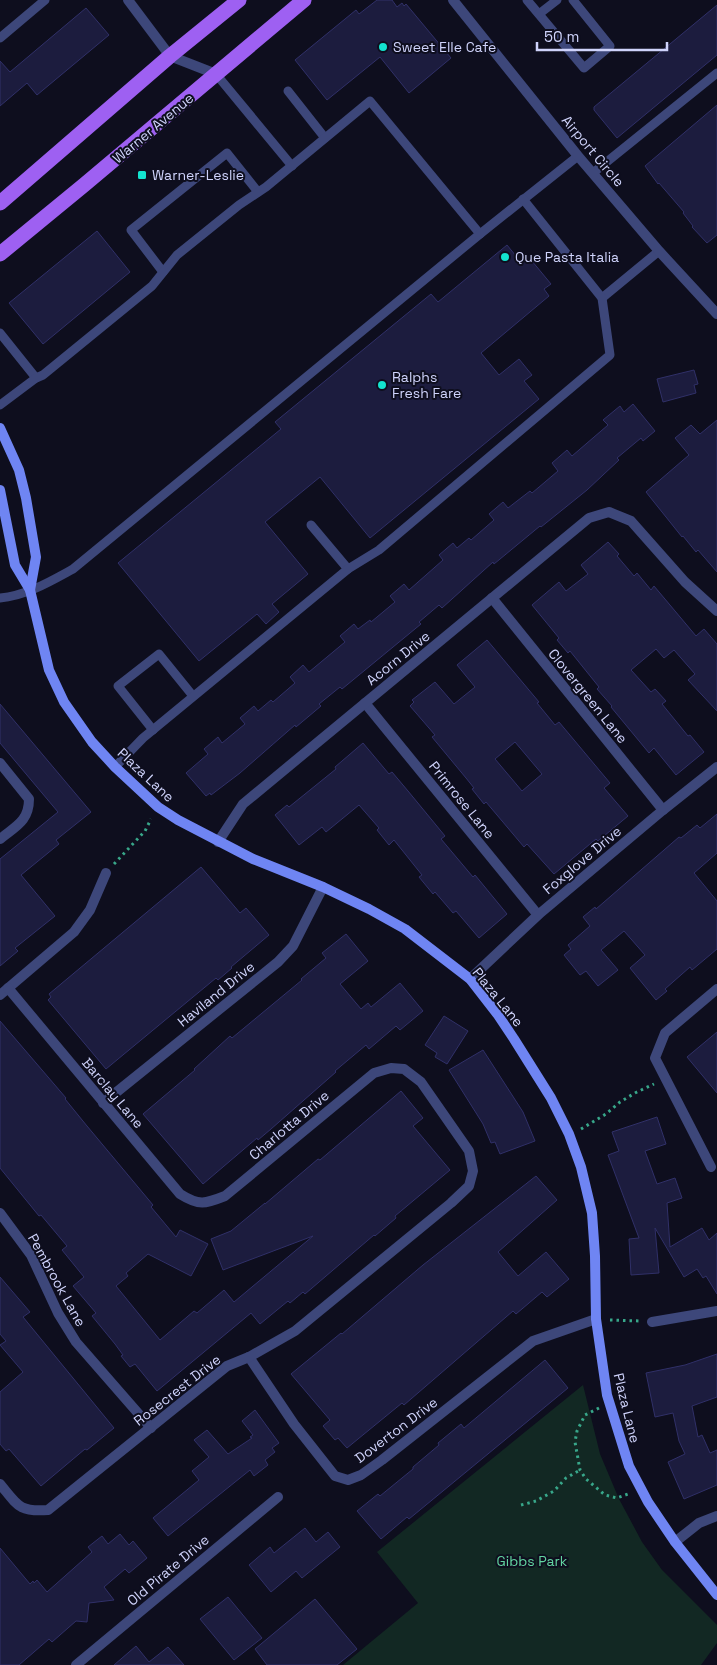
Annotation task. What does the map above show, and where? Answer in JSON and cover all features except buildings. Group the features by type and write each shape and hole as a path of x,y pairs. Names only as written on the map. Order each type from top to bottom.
{"main road":[{"path":"0,204 170,56 239,0"},
{"name":"Warner Avenue","path":"0,254 304,0"}],"street":[{"path":"128,0 170,56 216,74"},
{"name":"Airport Circle","path":"453,0 578,156 717,314"},
{"name":"Plaza Lane","path":"0,428 19,470 26,498 36,557 30,590"},
{"name":"Plaza Lane","path":"0,490 16,565 30,590 38,631 49,670 64,702 92,742 115,767 158,807 178,820 252,859 324,887 405,929 470,979 498,1014 519,1046 551,1098 569,1134 581,1167 592,1212 596,1319 609,1402 629,1466 648,1502 675,1542 717,1595"},
{"name":"Acorn Drive","path":"218,842 243,804 589,518 609,512 631,521 685,582 717,611"},
{"name":"Clovergreen Lane","path":"492,598 663,810"},
{"name":"Primrose Lane","path":"365,703 538,914"},
{"path":"0,763 30,799 29,810 24,820 0,839"},
{"name":"Foxglove Drive","path":"470,979 538,914 717,767"},
{"path":"4,991 74,932 90,910 106,874"},
{"name":"Haviland Drive","path":"104,1104 278,962 294,946 324,887"},
{"path":"711,1167 655,1058 665,1033 717,989"},
{"name":"Barclay Lane","path":"4,991 104,1104 180,1194 192,1202 205,1204"},
{"name":"Charlotta Drive","path":"205,1204 225,1196 374,1073 391,1068 404,1069 420,1082 469,1151 474,1171"},
{"name":"Rosecrest Drive","path":"0,1484 18,1506 31,1511 48,1510 227,1366 249,1357 295,1331 451,1203 469,1186 474,1171"},
{"name":"Pembrook Lane","path":"0,1213 31,1255 58,1313 76,1342 151,1428"},
{"path":"652,1322 717,1311"},
{"name":"Doverton Drive","path":"249,1357 280,1404 318,1455 335,1476 348,1480 382,1460 533,1341 596,1319"},
{"name":"Old Pirate Drive","path":"76,1665 278,1497"},
{"path":"675,1542 699,1523 717,1516"}],"lane":[{"path":"0,38 45,0"},
{"path":"527,0 584,68 610,46 573,0"},
{"path":"539,14 557,0"},
{"path":"593,173 717,73"},
{"path":"216,74 292,166"},
{"path":"288,91 325,138"},
{"path":"0,405 36,378 43,375 152,286 177,255 292,166 370,101 480,234"},
{"path":"163,272 131,230 227,153 258,192"},
{"path":"0,598 11,597 30,590 73,569 480,234 578,156"},
{"path":"115,767 143,738 193,696 348,568 378,550 610,355 602,298 523,200"},
{"path":"602,298 660,251"},
{"path":"0,333 36,378"},
{"path":"310,525 348,568"},
{"path":"153,730 118,686 159,654 193,696"}],"path":[{"path":"106,874 145,832 158,807"},
{"path":"569,1134 592,1124 635,1093 666,1079"},
{"path":"596,1319 652,1322"},
{"path":"609,1402 585,1415 578,1431 575,1442 580,1470 586,1479 605,1495 617,1498 641,1489"},
{"path":"521,1505 536,1501 554,1491 566,1478 580,1470"}],"green space":[{"name":"Gibbs Park","path":"583,1385 600,1454 619,1499 642,1542 662,1570 717,1625 717,1643 701,1665 343,1665 418,1603 377,1552"}],"place":[{"name":"Sweet Elle Cafe","path":"383,47"},
{"name":"Warner-Leslie","path":"142,175"},
{"name":"Que Pasta Italia","path":"505,257"},
{"name":"Ralphs Fresh Fare","path":"382,385"}]}
